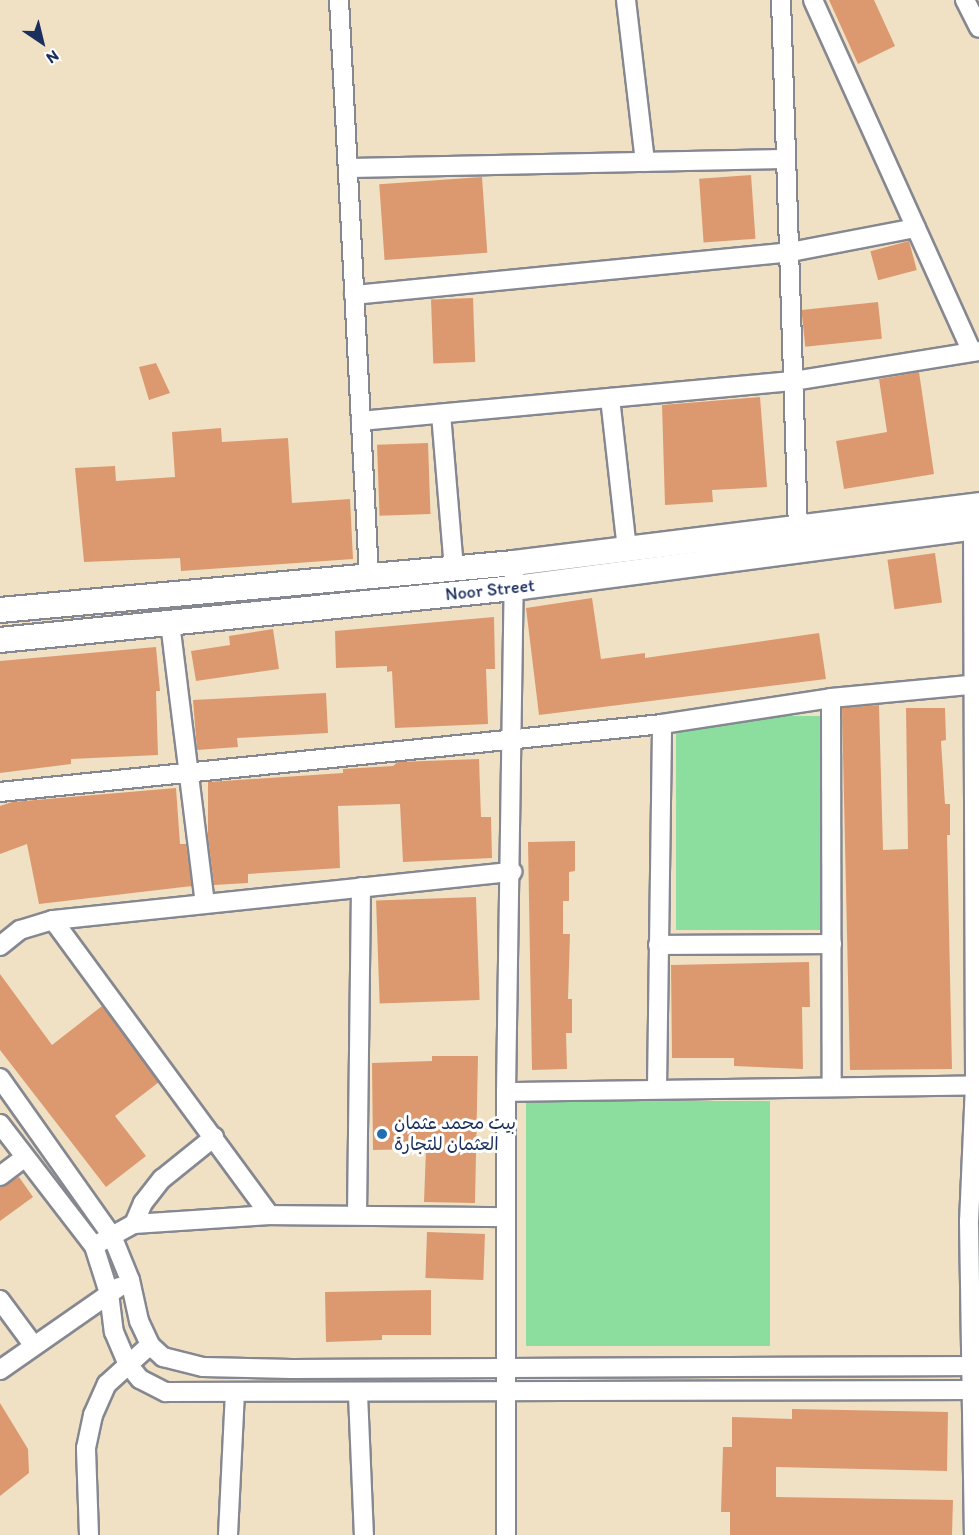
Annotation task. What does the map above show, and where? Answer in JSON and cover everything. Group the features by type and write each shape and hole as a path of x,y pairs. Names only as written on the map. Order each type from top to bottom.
{"main road":[{"name":"Noor Street","path":"0,610 514,563 798,528 977,520"},
{"name":"Noor Street","path":"0,640 514,588 977,520"}],"street":[{"path":"339,0 369,576"},
{"path":"627,0 645,162"},
{"path":"781,0 791,252 798,528"},
{"path":"361,421 794,381 976,352 916,228 813,0"},
{"path":"965,0 979,28"},
{"path":"348,168 786,159"},
{"path":"354,295 791,252 916,228"},
{"path":"610,398 627,549"},
{"path":"441,414 454,569"},
{"path":"974,1535 977,520"},
{"path":"506,1535 506,1092 512,872 514,563"},
{"path":"170,623 186,772 205,903"},
{"path":"0,792 662,724 831,698 976,684"},
{"path":"831,698 832,1085"},
{"path":"657,1088 662,724"},
{"path":"0,946 20,930 53,920 512,872"},
{"path":"357,1215 362,887"},
{"path":"53,920 270,1215"},
{"path":"658,945 832,944"},
{"path":"0,1078 112,1236 130,1280 139,1321 150,1345 163,1357 202,1367 976,1366"},
{"path":"506,1092 832,1085 977,1085"},
{"path":"0,1124 94,1246 110,1293 114,1332 127,1363 140,1379 166,1392 358,1394 507,1389 975,1390"},
{"path":"134,1224 143,1203 162,1179 214,1137"},
{"path":"0,1176 25,1157"},
{"path":"94,1246 134,1224 270,1215 506,1217"},
{"path":"0,1370 130,1280"},
{"path":"0,1300 34,1346"},
{"path":"89,1535 86,1448 93,1415 106,1384 150,1345"},
{"path":"228,1535 234,1394"},
{"path":"358,1394 364,1535"}],"green space":[{"path":"676,716 820,716 820,930 676,930"},
{"path":"526,1101 770,1101 770,1346 526,1346"}],"building":[{"path":"829,0 874,0 895,46 858,64"},
{"path":"751,175 755,239 704,242 699,179"},
{"path":"482,177 487,253 385,260 379,184"},
{"path":"909,241 917,270 878,280 870,251"},
{"path":"473,298 475,362 433,363 431,299"},
{"path":"878,302 882,339 805,347 801,310"},
{"path":"156,363 170,393 149,400 139,367"},
{"path":"919,372 934,474 844,489 836,441 887,432 879,379"},
{"path":"760,397 767,487 712,490 713,502 665,505 662,405"},
{"path":"221,428 222,442 288,438 292,503 350,499 353,559 181,571 180,558 84,562 75,468 115,466 116,481 175,477 172,432"},
{"path":"428,443 430,514 380,516 377,445"},
{"path":"935,553 942,603 894,609 887,560"},
{"path":"592,598 601,659 645,653 645,658 819,633 826,679 539,715 526,608"},
{"path":"494,617 495,669 486,669 488,724 395,728 392,671 387,672 387,666 336,668 335,631"},
{"path":"273,629 279,669 196,681 191,651 230,645 229,636"},
{"path":"156,647 160,691 156,691 158,755 71,759 71,764 0,773 0,661"},
{"path":"326,693 328,733 237,738 238,747 197,750 193,700"},
{"path":"879,705 883,850 908,849 906,708 945,708 946,740 941,741 945,804 950,804 950,835 947,835 952,1069 850,1070 842,708"},
{"path":"479,759 481,817 491,817 492,858 403,862 400,804 338,806 340,868 248,874 248,883 214,885 208,837 208,782 343,773 343,769 393,766 398,762"},
{"path":"176,788 180,844 186,844 192,886 39,904 27,844 0,854 0,806 12,802"},
{"path":"575,841 575,871 569,872 569,901 563,901 563,934 570,934 568,999 572,999 572,1033 566,1033 567,1069 532,1070 528,842"},
{"path":"476,897 480,1000 380,1003 376,900"},
{"path":"809,962 810,1007 802,1007 803,1069 734,1066 734,1058 672,1058 671,965"},
{"path":"0,974 52,1045 102,1006 159,1082 115,1116 146,1156 106,1187 0,1050"},
{"path":"432,1056 478,1056 475,1203 424,1202 426,1149 373,1150 372,1063 432,1061"},
{"path":"19,1177 33,1197 0,1221 0,1187"},
{"path":"427,1232 485,1234 483,1280 425,1278"},
{"path":"431,1290 431,1335 382,1335 382,1340 326,1342 325,1292"},
{"path":"0,1403 28,1449 29,1473 0,1496"},
{"path":"792,1409 948,1412 947,1471 776,1467 776,1497 953,1500 952,1535 730,1535 730,1512 721,1512 723,1447 732,1447 732,1417 792,1419"}],"place":[{"name":"بيت محمد عثمان العثمان للتجارة","path":"382,1134"}]}
